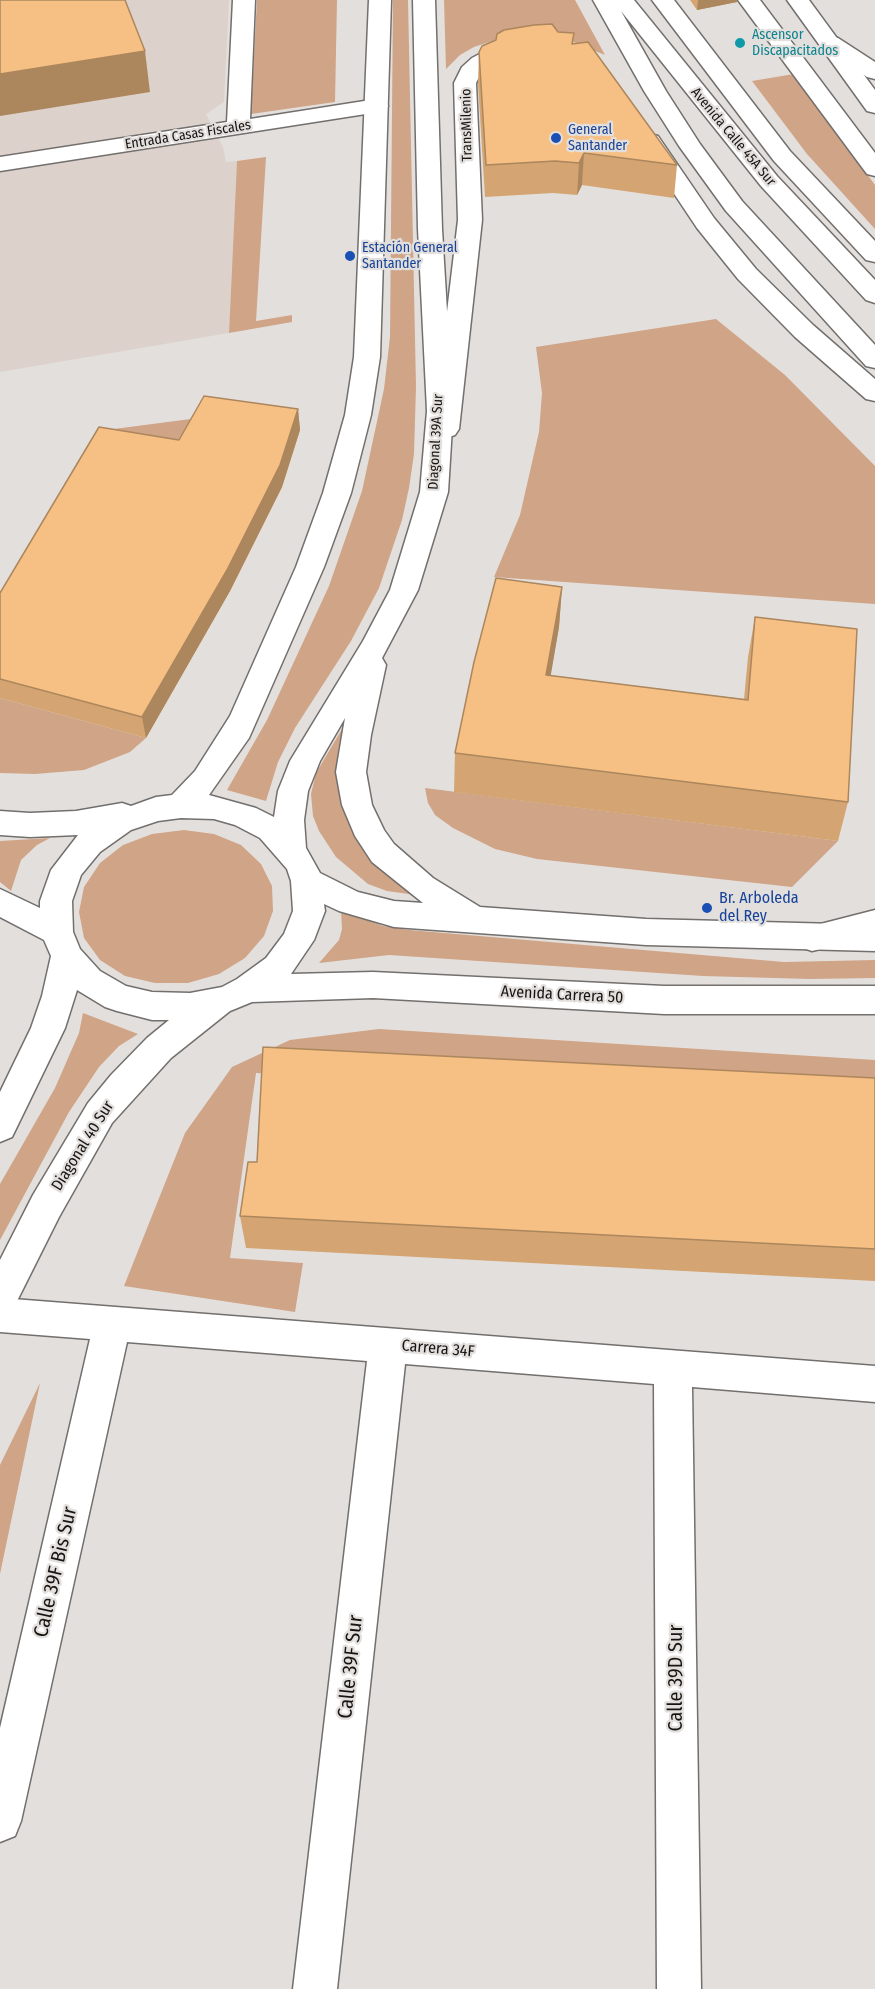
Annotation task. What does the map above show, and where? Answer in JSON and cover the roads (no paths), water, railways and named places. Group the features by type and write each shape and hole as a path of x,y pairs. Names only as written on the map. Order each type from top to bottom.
{"main road":[{"path":"238,127 244,0"},
{"path":"0,1127 48,1028 59,996 62,944 56,901 67,870 89,843 120,822 169,808 206,779 234,738 245,716 310,567 337,493 358,415 367,357 380,0"},
{"name":"Diagonal 39A Sur","path":"291,850 289,820 293,790 305,761 375,645 404,590 434,492 440,411 430,230 424,0"},
{"path":"604,0 655,91 690,146 728,197 798,278 875,360"},
{"name":"Avenida Calle 45A Sur","path":"622,0 770,181 875,295"},
{"path":"663,0 782,156 875,255"},
{"path":"749,0 875,169"},
{"path":"798,0 875,106"},
{"path":"830,43 875,72"},
{"name":"TransMilenio","path":"434,492 447,420 470,220 465,83 470,72 495,55 516,49 544,47"},
{"name":"Entrada Casas Fiscales","path":"0,164 377,106"},
{"path":"637,122 705,223 747,274 804,331 875,393"},
{"path":"375,645 356,735 351,772 357,805 371,836 390,859 422,887 474,919"},
{"path":"0,823 30,825 76,823 169,808 214,807 245,816 271,830 291,850 301,865 307,881 369,909 394,914 646,932 875,938"},
{"name":"Diagonal 40 Sur","path":"0,1298 46,1206 100,1113 123,1084 159,1048 189,1023 278,967 298,940 309,911 307,881"},
{"path":"0,902 62,944 88,980 117,997 152,1006 190,1007 238,994"},
{"path":"812,938 875,924"},
{"name":"Avenida Carrera 50","path":"238,994 373,985 664,1000 875,1000"},
{"name":"Carrera 34F","path":"0,1315 875,1384"},
{"name":"Calle 39F Bis Sur","path":"0,1821 112,1324"},
{"name":"Calle 39F Sur","path":"315,1989 388,1345"},
{"name":"Calle 39D Sur","path":"673,1368 679,1989"}],"place":[{"name":"Ascensor Discapacitados","path":"740,43"},
{"name":"General Santander","path":"556,138"},
{"name":"Estación General Santander","path":"350,256"},
{"name":"Br. Arboleda del Rey","path":"707,908"}]}
